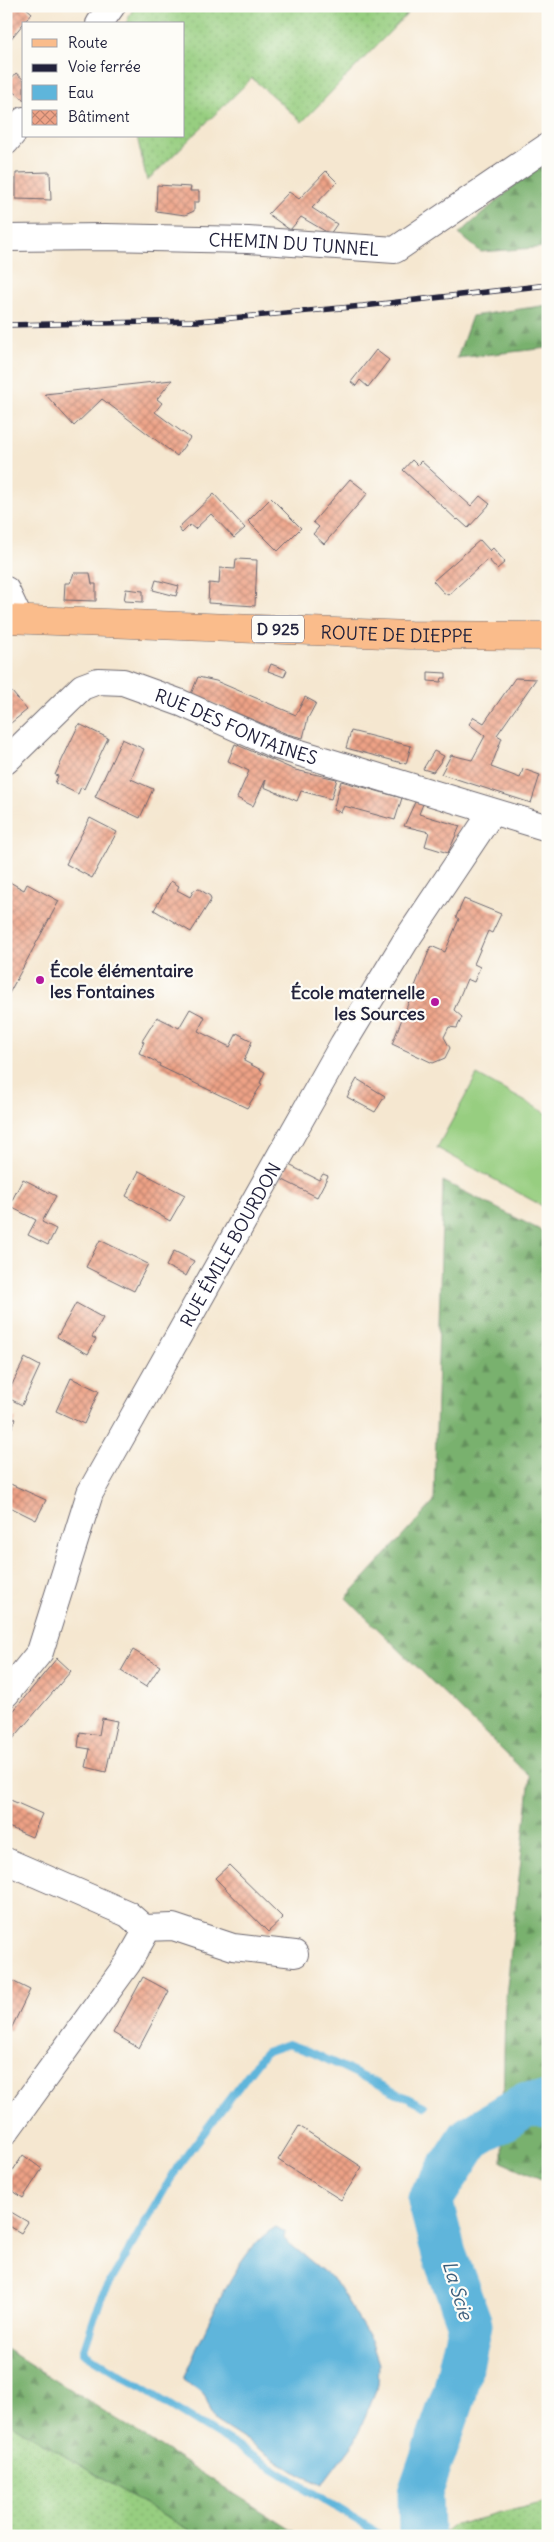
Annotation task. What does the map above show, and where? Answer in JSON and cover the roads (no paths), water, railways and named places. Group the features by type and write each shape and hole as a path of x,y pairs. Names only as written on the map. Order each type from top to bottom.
{"main road":[{"name":"ROUTE DE DIEPPE","path":"13,620 410,635 548,636"}],"street":[{"path":"100,22 112,6"},
{"path":"6,142 22,122"},
{"name":"CHEMIN DU TUNNEL","path":"6,238 105,237 248,240 395,250 548,146"},
{"path":"6,590 13,620"},
{"name":"RUE DES FONTAINES","path":"6,761 82,687 98,681 124,682 181,703 277,746 548,828"},
{"name":"RUE ÉMILE BOURDON","path":"6,1694 40,1652 90,1493 343,1044 405,942 492,812"},
{"path":"6,1861 128,1914 144,1928 173,1927 233,1947 295,1954"},
{"path":"6,2130 128,1963 144,1935 144,1928"}],"water":[{"path":"276,2227 285,2232 284,2239 335,2281 371,2340 379,2364 378,2385 355,2441 322,2485 300,2475 215,2421 204,2394 183,2379 234,2273 261,2238"}],"waterway":[{"path":"383,2536 83,2352 101,2298 177,2168 265,2052 288,2044 313,2053 424,2106"},
{"name":"La Scie","path":"421,2536 420,2493 455,2392 470,2324 444,2254 430,2200 470,2138 527,2104 548,2105"}],"railway":[{"path":"6,325 198,321 363,306 548,285"}],"place":[{"name":"École élémentaire les Fontaines","path":"40,980"},
{"name":"École maternelle les Sources","path":"435,1002"}]}
